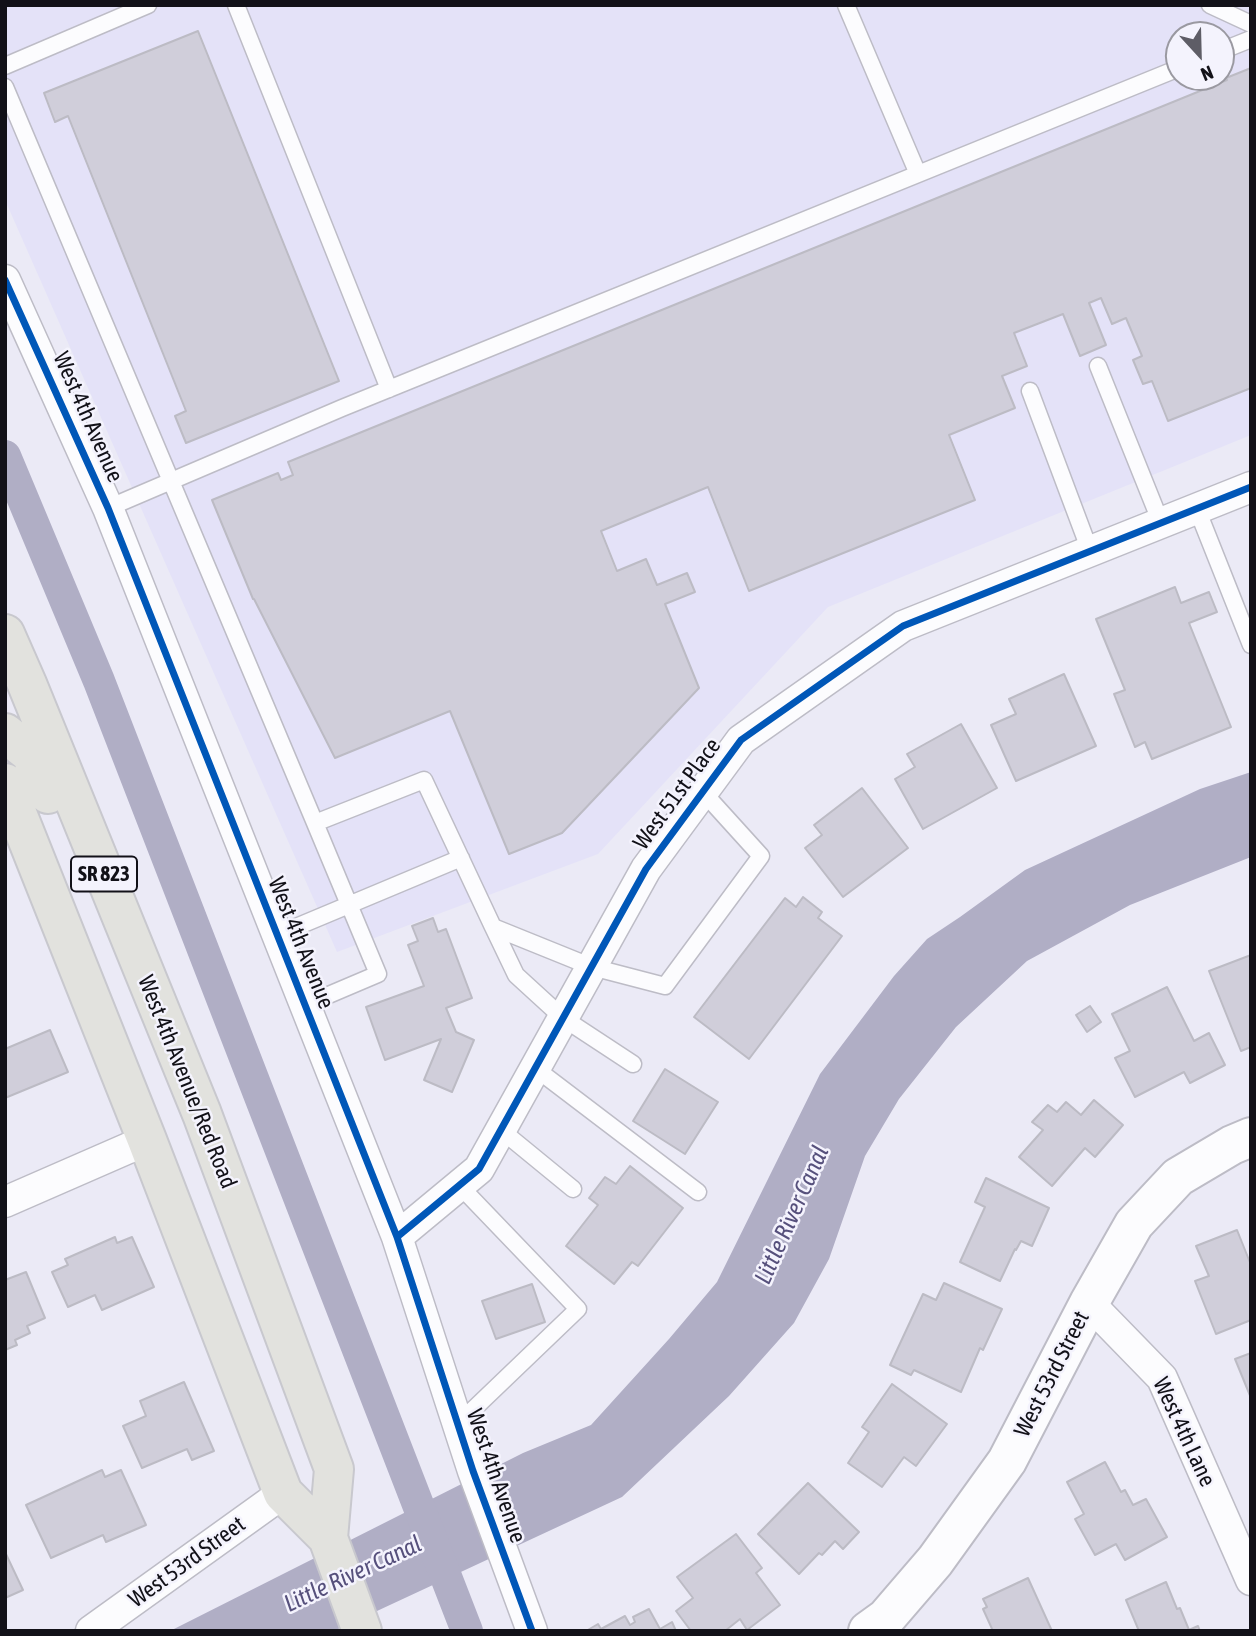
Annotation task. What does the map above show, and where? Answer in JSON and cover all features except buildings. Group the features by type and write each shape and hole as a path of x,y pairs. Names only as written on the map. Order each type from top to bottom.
{"main road":[{"name":"West 4th Avenue/Red Road","path":"5,634 202,1114 334,1469 328,1538"},
{"path":"5,733 31,754 92,901 132,943"},
{"name":"West 4th Avenue/Red Road","path":"5,783 283,1493 328,1538 362,1630"}],"street":[{"name":"West 4th Avenue","path":"5,281 108,508 397,1237 472,1472 531,1631"},
{"name":"West 51st Place","path":"397,1237 479,1169 646,869 741,740 903,626 1251,487"},
{"name":"West 53rd Street","path":"882,1627 1007,1461 1089,1303 1135,1224 1178,1177 1232,1145 1251,1137"},
{"path":"5,1202 147,1140"},
{"name":"West 4th Lane","path":"1089,1303 1162,1378 1251,1580"},
{"name":"West 53rd Street","path":"91,1631 283,1493"}],"lane":[{"path":"236,5 389,389"},
{"path":"846,5 918,174"},
{"path":"1210,5 1251,24"},
{"path":"5,66 141,7"},
{"path":"108,508 389,389 1165,74"},
{"path":"5,87 378,974 305,1005"},
{"path":"1098,366 1161,523"},
{"path":"1030,391 1090,551"},
{"path":"1197,509 1251,645"},
{"path":"315,823 424,779 516,975 563,1018 633,1064"},
{"path":"493,927 592,967 665,986 761,856 703,792"},
{"path":"277,935 461,858"},
{"path":"535,1068 698,1192"},
{"path":"501,1130 573,1189"},
{"path":"458,1424 578,1309 459,1185"}],"shaded area":[{"path":"5,5 1251,5 1251,435 828,607 598,854 337,952 5,200"}],"water":[{"name":"Little River Canal","path":"1251,772 1251,857 1130,905 1027,961 956,1027 899,1099 865,1156 829,1259 794,1323 729,1396 622,1497 334,1631 170,1631 523,1453 591,1425 717,1282 820,1074 894,976 927,939 1025,870 1200,789"}],"waterway":[{"name":"Little River Canal","path":"5,456 99,681 467,1631"}],"cycle path":[{"path":"5,280 108,508 397,1237 473,1471 532,1631"},
{"path":"397,1237 479,1169 646,869 741,740 903,626 1251,487"}]}
